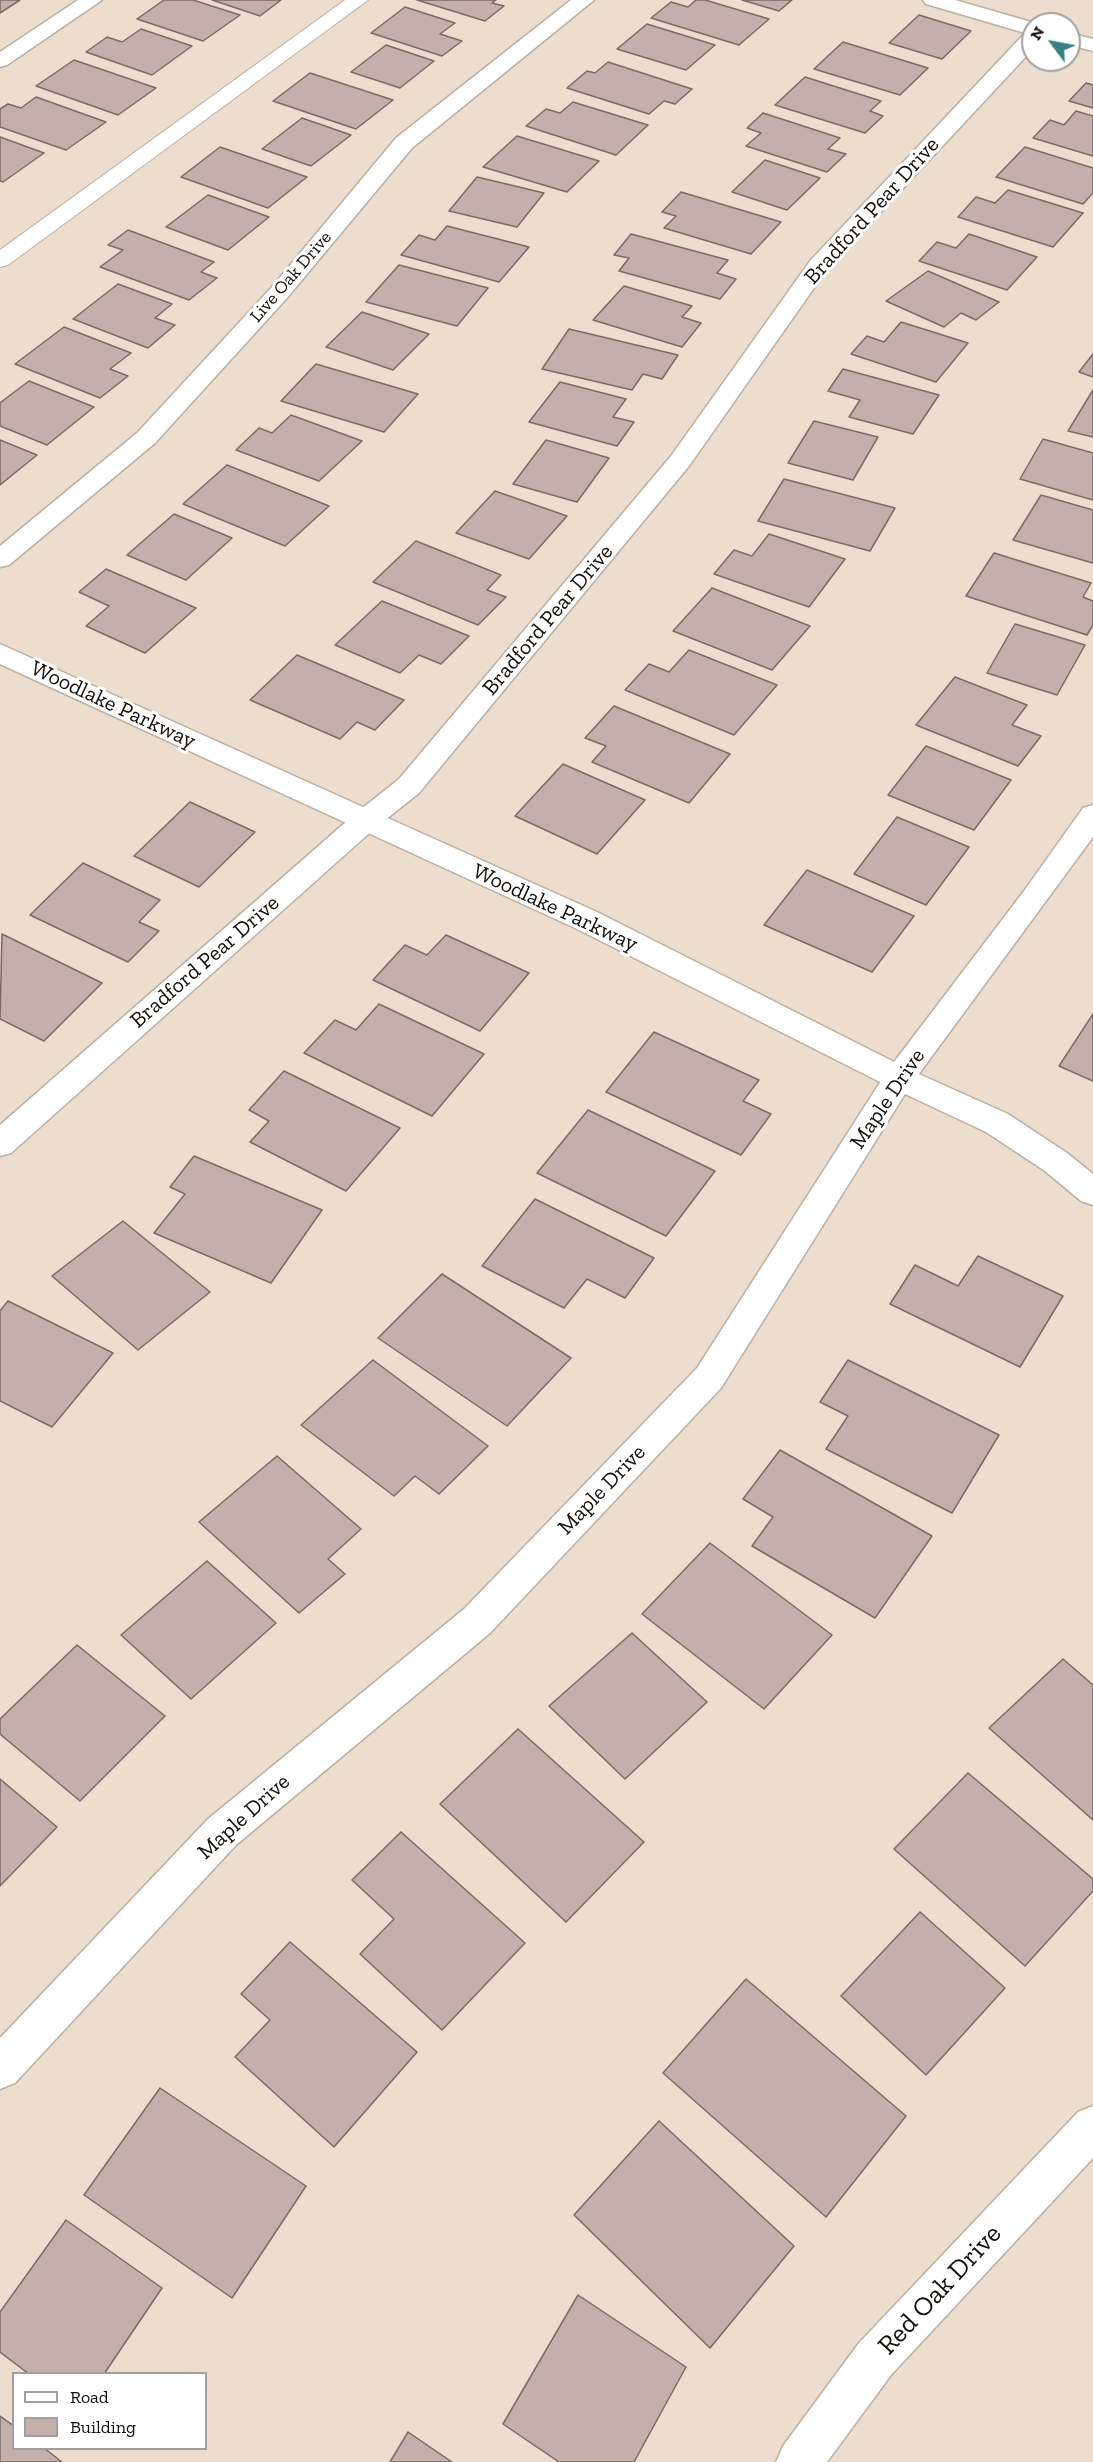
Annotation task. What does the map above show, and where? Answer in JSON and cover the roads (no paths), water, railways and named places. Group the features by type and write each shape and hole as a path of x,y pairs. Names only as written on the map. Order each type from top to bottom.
{"street":[{"path":"0,61 92,0"},
{"name":"Live Oak Drive","path":"0,559 146,438 279,293 404,143 584,0"},
{"path":"933,0 1021,26"},
{"name":"Bradford Pear Drive","path":"0,1144 365,821 409,786 680,461 818,266 1021,50"},
{"name":"Woodlake Parkway","path":"0,653 586,920 898,1078 997,1122 1056,1162 1093,1192"},
{"name":"Maple Drive","path":"0,2068 222,1832 477,1621 710,1378 898,1078 1034,899 1093,815"},
{"name":"Red Oak Drive","path":"799,2462 875,2359 1093,2127"}],"lane":[{"path":"0,260 358,0"}]}
